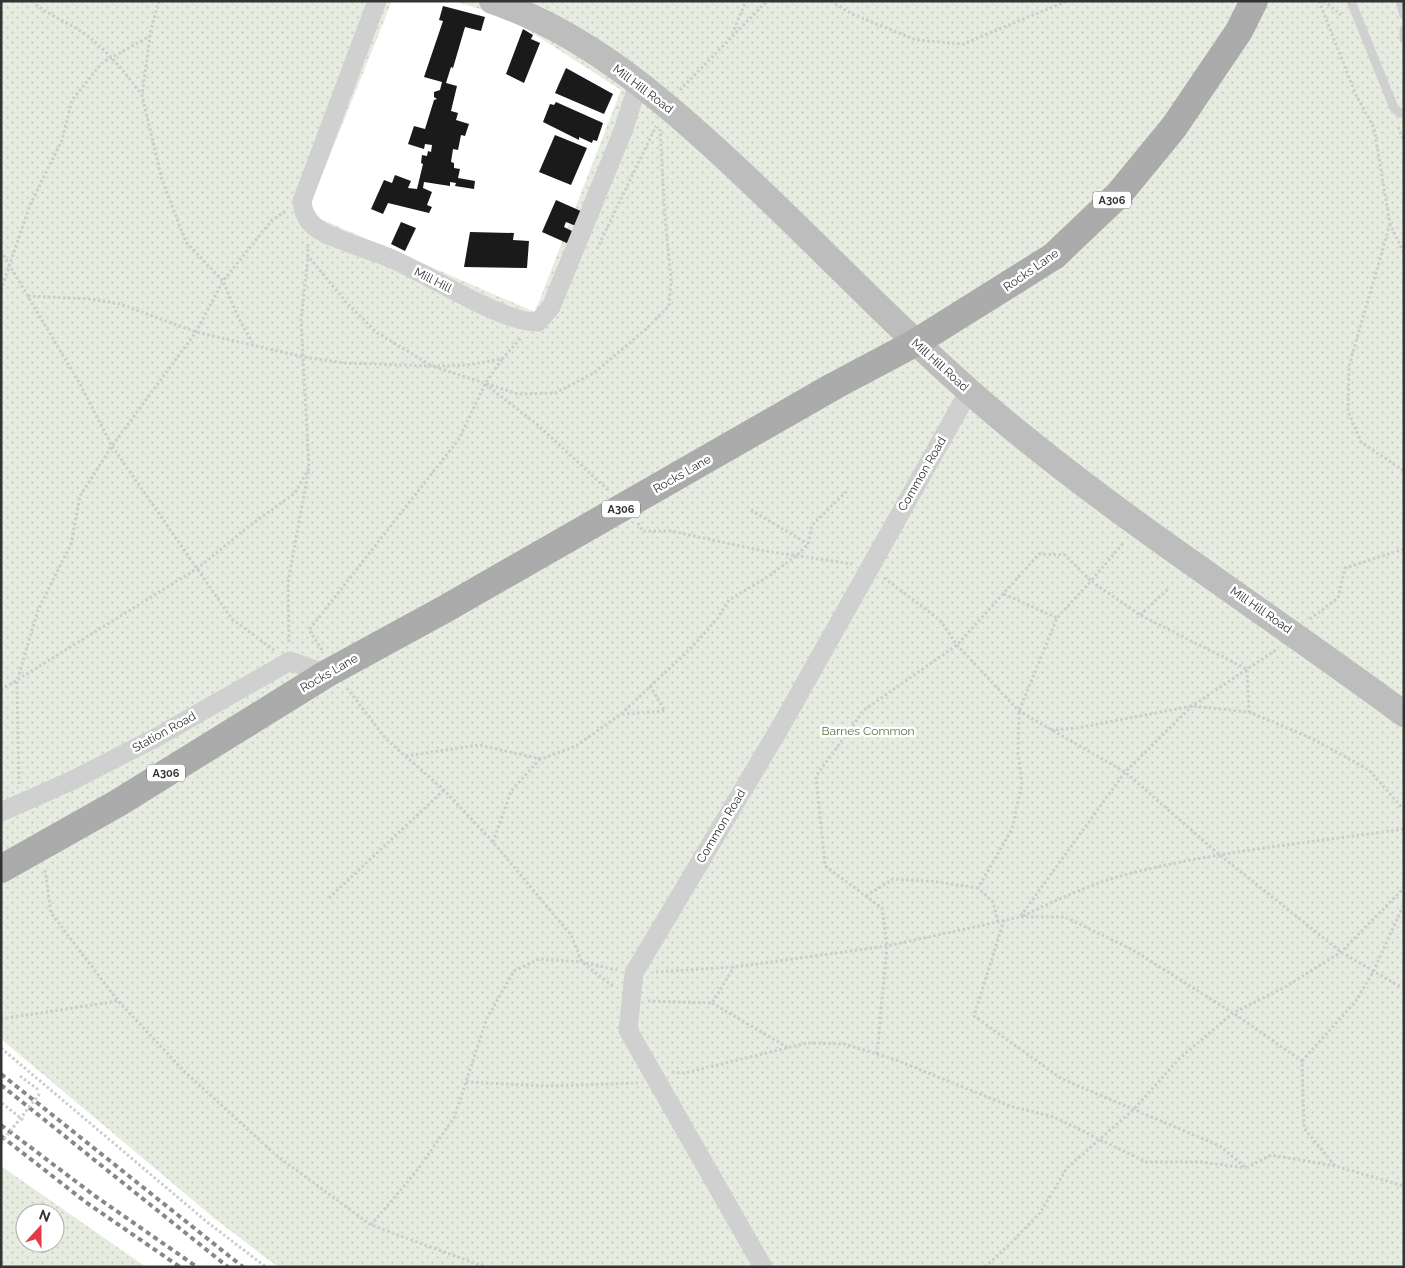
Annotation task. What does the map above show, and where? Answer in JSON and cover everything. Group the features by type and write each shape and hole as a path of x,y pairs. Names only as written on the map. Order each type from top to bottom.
{"main road":[{"name":"Mill Hill Road","path":"492,1 518,10 578,42 638,84 662,111 701,135 915,343 1026,440 1138,524 1404,714"},
{"name":"Rocks Lane","path":"1,868 118,803 330,672 445,609 834,386 915,343 1054,256 1118,194 1174,127 1239,31 1254,1"}],"street":[{"path":"308,219 303,210 302,201 377,1"},
{"name":"Mill Hill","path":"308,219 316,229 394,260 477,302 522,320 538,322 552,307 623,131 638,84"},
{"name":"Common Road","path":"763,1267 628,1030 634,973 781,726 969,391"},
{"path":"290,661 330,672"},
{"name":"Station Road","path":"1,812 20,802 72,781 149,741 290,661"}],"lane":[{"path":"1351,1 1394,108 1400,113"},
{"path":"1400,1 1404,15"},
{"path":"1404,30 1404,39"}],"path":[{"path":"32,1 40,9 79,30 112,57 142,95"},
{"path":"159,1 150,36 142,95 162,180 186,242 223,281 239,319 255,346"},
{"path":"731,37 746,1"},
{"path":"595,253 662,111 767,1"},
{"path":"831,1 852,14 916,40 963,44 1067,1"},
{"path":"1319,1 1356,95 1374,128 1390,224 1404,253"},
{"path":"1,290 30,205 62,140 72,100 102,62 150,36"},
{"path":"308,256 346,302 376,332 432,366 518,394 555,393 594,373 646,329 669,306 671,280 665,218 662,111"},
{"path":"20,802 17,681 38,610 71,544 80,496 112,446 196,332 223,281 272,220 302,201"},
{"path":"290,661 288,582 309,468 301,320 308,256 308,219"},
{"path":"1390,224 1348,366 1348,411 1361,442 1404,472"},
{"path":"1,251 80,384 112,446 232,619 290,661"},
{"path":"28,296 91,299 120,304 196,332 304,357 344,363 432,366 467,365 502,359"},
{"path":"522,337 502,359 485,384 459,439 309,630 330,672 386,739 444,790 493,842 571,935 582,962 631,1000 712,1003 787,1047"},
{"path":"1,690 198,568 248,527 296,493 309,468"},
{"path":"493,842 511,791 541,759 576,746 621,714 718,619 729,600 769,576 808,544 812,525 847,491"},
{"path":"750,510 808,544"},
{"path":"978,888 1012,829 1022,783 1018,753 1019,711 1057,618 1091,581 1138,524"},
{"path":"1020,917 1124,772 1192,706 1297,636 1309,619 1338,598 1345,568 1404,549"},
{"path":"877,1054 887,946 882,908 826,866 816,776 864,710 957,645 1039,554 1065,555 1091,581 1140,615 1247,670"},
{"path":"870,567 940,620 957,645 1019,711 1124,772 1221,856 1341,952 1404,989"},
{"path":"1140,615 1169,588"},
{"path":"1004,594 1057,618"},
{"path":"1247,670 1250,712"},
{"path":"621,714 665,711 650,686"},
{"path":"1050,730 1077,728 1192,706 1250,712 1311,738 1369,770 1404,810"},
{"path":"405,756 479,745 541,759"},
{"path":"329,898 444,790"},
{"path":"1020,917 1064,896 1139,871 1221,856 1404,829"},
{"path":"44,866 50,913 118,1001 184,1071 277,1156 371,1225 485,1267"},
{"path":"866,896 893,879 938,882 978,888 993,902 998,922"},
{"path":"984,1267 1010,1244 1040,1212 1067,1168 1098,1138 1134,1109 1180,1058 1233,1013 1285,987 1341,952 1404,888"},
{"path":"1335,1166 1304,1128 1302,1062 1356,1000 1373,972 1404,904"},
{"path":"371,1225 415,1173 454,1118 487,1018 514,972 539,959 582,962 634,973 734,967 887,946 1020,917 1065,917 1133,950 1233,1013 1302,1062"},
{"path":"1004,920 974,1016 1062,1079 1220,1146 1246,1168"},
{"path":"712,1003 734,967"},
{"path":"1,1019 118,1001"},
{"path":"466,1082 547,1086 685,1073 807,1043 844,1044 877,1054 1010,1106 1054,1117 1146,1162 1201,1162 1246,1168 1271,1155 1335,1166 1404,1186"},
{"path":"1,1048 207,1222 266,1267"},
{"path":"1,1144 22,1119 40,1091 20,1076"},
{"path":"2,1103 22,1119"}],"green space":[{"name":"Barnes Common","path":"1,1 392,1 310,205 321,219 535,312 621,90 509,18 454,1 1404,1 1404,1267 278,1267 214,1218 1,1039"},
{"path":"1,1166 54,1203 15,1203 15,1253 65,1253 65,1211 146,1267 1,1267"}],"building":[{"path":"443,6 485,17 481,31 465,27 453,68 451,67 446,83 457,86 451,111 458,113 456,120 469,124 465,136 461,135 458,150 453,149 451,162 454,163 454,168 460,169 458,178 475,181 474,189 455,186 456,183 450,182 450,186 424,182 423,188 432,192 427,205 432,207 429,213 388,203 383,214 371,209 384,180 392,183 395,175 411,181 408,188 417,189 423,164 421,163 422,155 427,156 428,151 431,152 432,145 425,144 424,149 408,144 414,126 425,129 434,100 437,99 434,97 434,92 440,90 442,82 424,77 443,21 439,20"},
{"path":"523,29 533,35 531,39 540,43 524,83 506,74"},
{"path":"566,68 613,94 604,114 555,93"},
{"path":"556,102 603,123 597,141 593,140 592,143 579,137 579,140 543,122 550,104 554,105"},
{"path":"555,135 587,148 571,185 539,172"},
{"path":"556,200 583,212 576,226 566,222 564,227 574,232 569,244 542,232"},
{"path":"401,222 416,228 405,251 391,244"},
{"path":"470,232 514,233 513,240 529,241 527,268 464,267"}],"railway":[{"path":"1,1074 243,1267"},
{"path":"1,1085 228,1267"},
{"path":"1,1125 95,1196 197,1267"},
{"path":"1,1136 87,1203 180,1267"}]}
